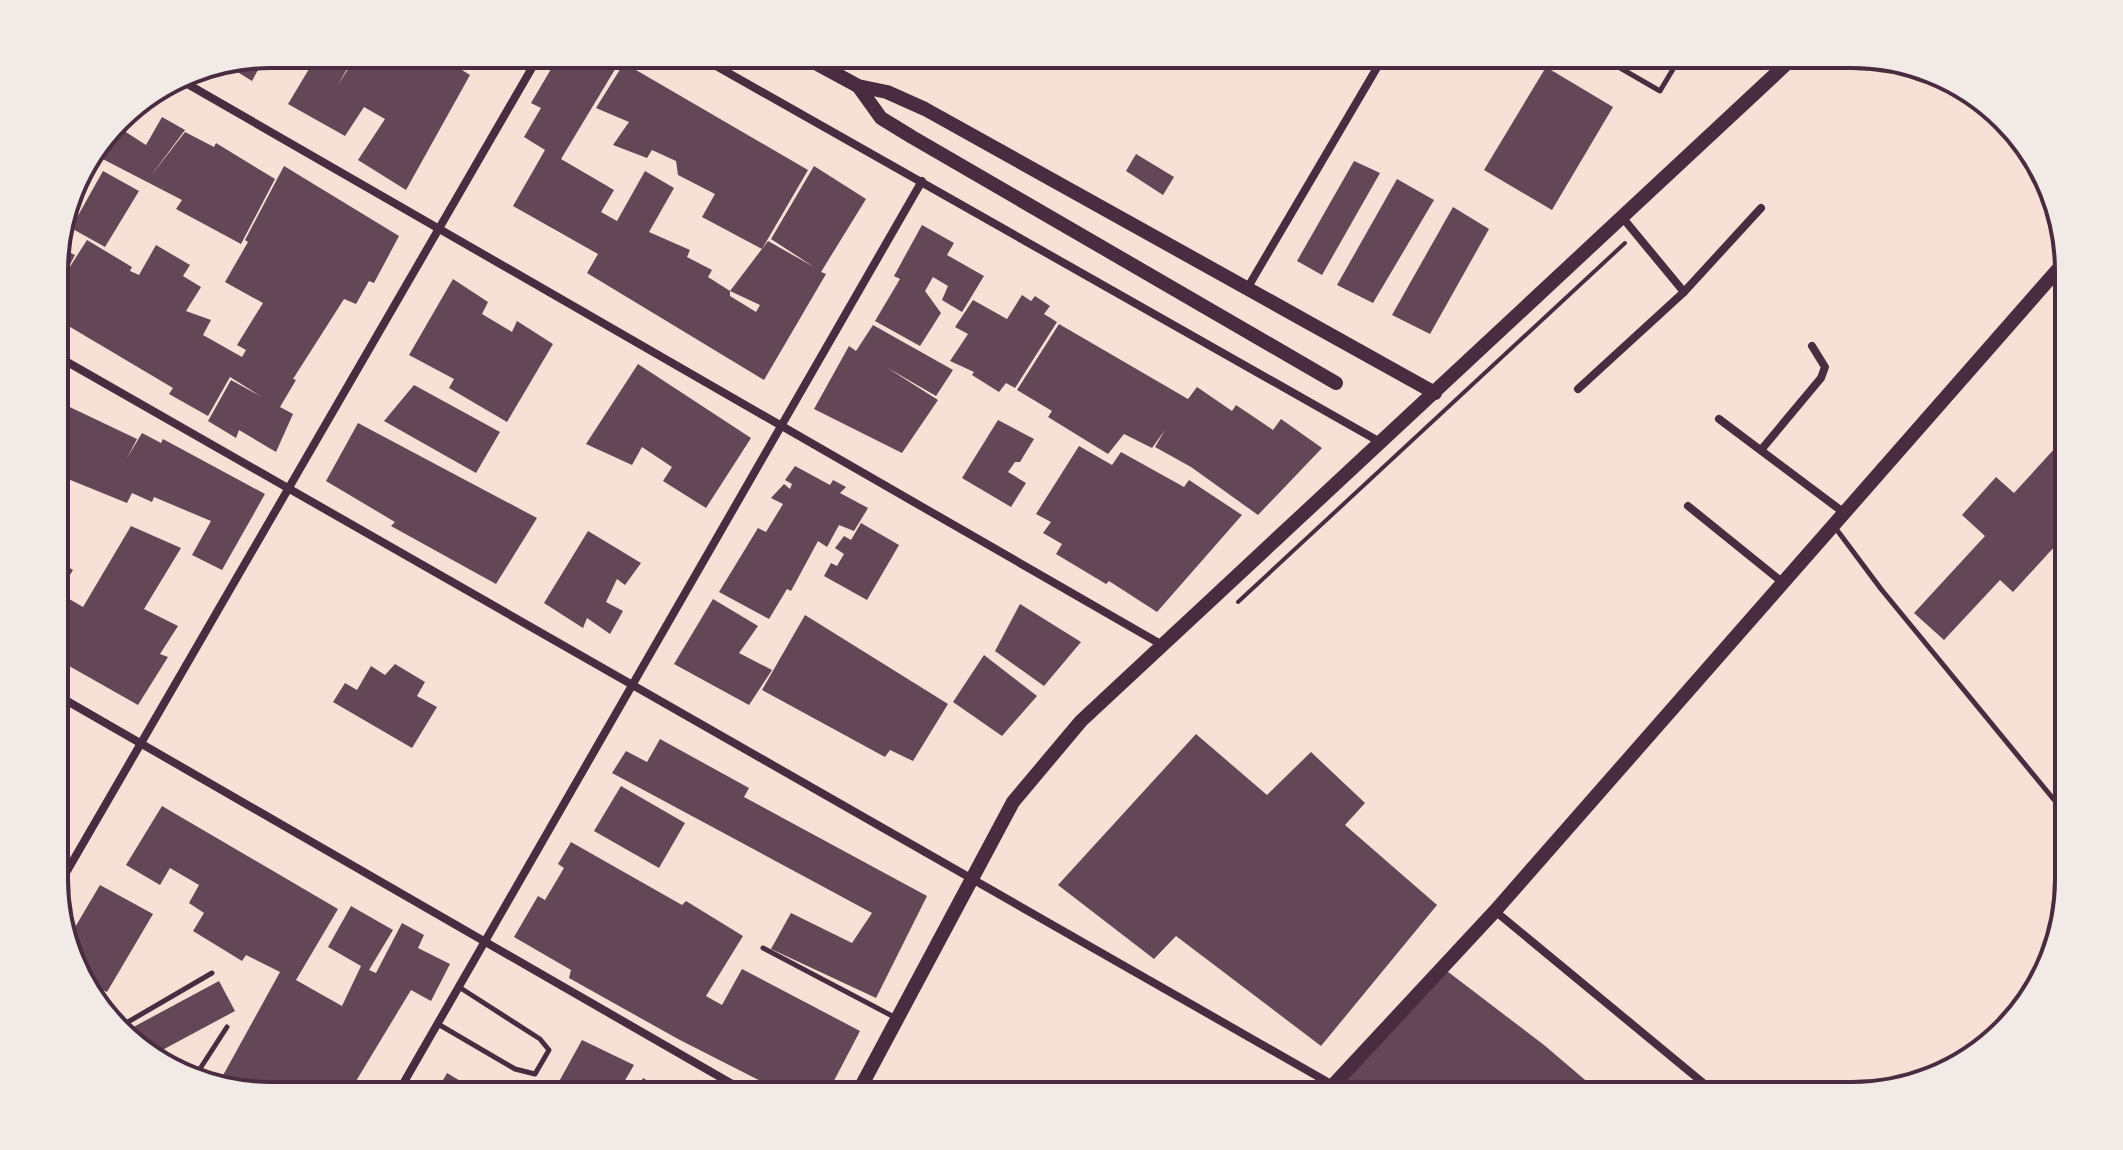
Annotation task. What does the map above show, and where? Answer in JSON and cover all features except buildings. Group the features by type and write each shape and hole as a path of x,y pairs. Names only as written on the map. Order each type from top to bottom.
{"main road":[{"path":"825,68 858,86 887,92 925,109 1435,393"},
{"path":"863,1082 1013,802 1081,721 1164,647 1782,68"},
{"path":"858,86 881,118 1336,383"},
{"path":"1335,1082 1495,911 2055,273"}],"street":[{"path":"68,870 532,68"},
{"path":"720,68 1380,442"},
{"path":"1248,287 1377,68"},
{"path":"189,85 1164,647"},
{"path":"404,1082 922,181"},
{"path":"1578,389 1684,292 1761,208"},
{"path":"1621,216 1684,292"},
{"path":"1761,450 1821,378 1825,367 1812,346"},
{"path":"68,362 972,880 1314,1082"},
{"path":"1719,419 1843,512"},
{"path":"1688,506 1782,582"},
{"path":"68,701 729,1082"},
{"path":"1495,911 1702,1082"}],"lane":[{"path":"1620,68 1660,91 1674,68"},
{"path":"1832,524 1881,589 2055,801"},
{"path":"763,948 897,1019"},
{"path":"127,1022 212,973"},
{"path":"438,1024 515,1069 535,1074 549,1050 540,1039 459,987"},
{"path":"200,1069 227,1027"}],"path":[{"path":"1227,612 1635,233"}]}
